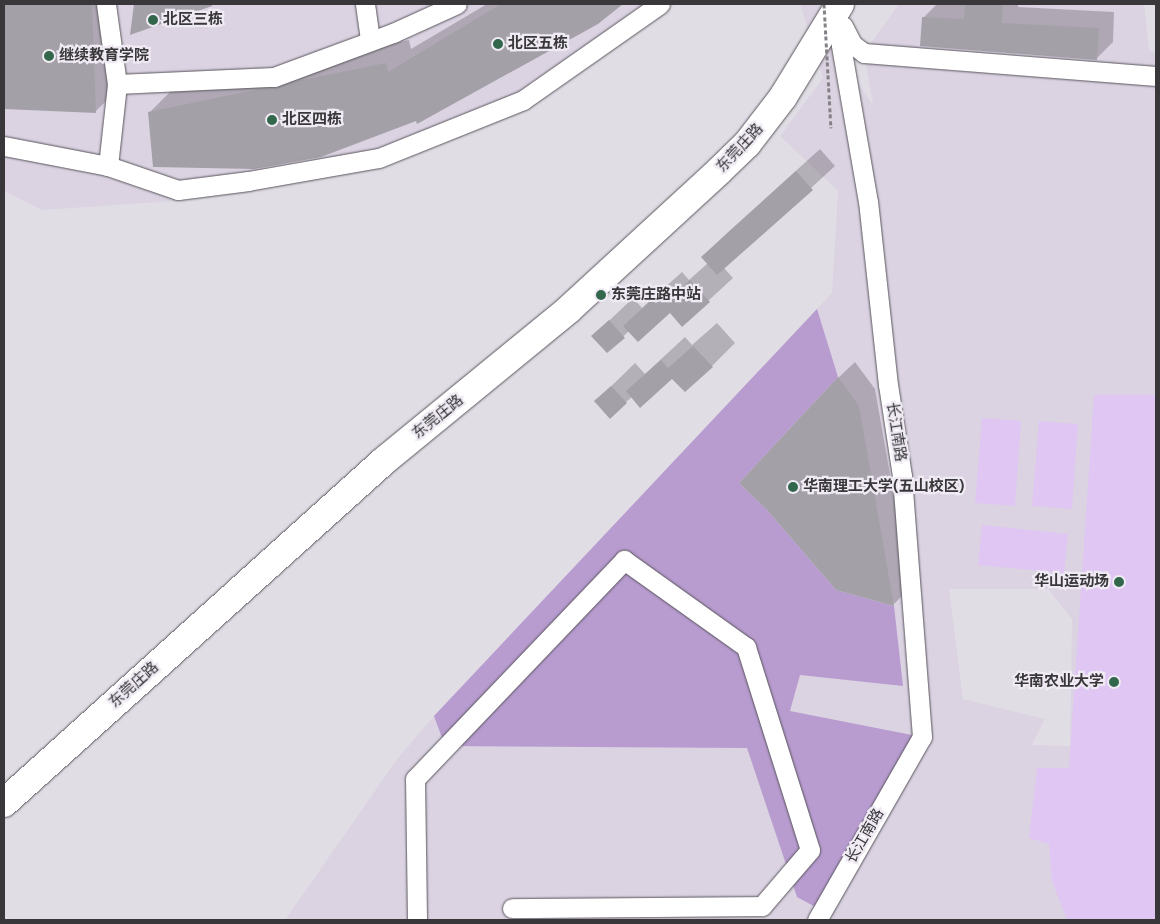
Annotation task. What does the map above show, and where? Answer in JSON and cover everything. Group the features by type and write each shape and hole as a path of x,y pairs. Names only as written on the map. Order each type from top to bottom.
{"street":[{"path":"106,4 117,84 108,166"},
{"path":"365,4 370,41"},
{"path":"117,84 274,77 370,41 457,4"},
{"path":"4,146 108,166 178,190 248,181 379,158 523,100 660,4"},
{"path":"834,5 852,44 864,53 1156,76"},
{"name":"东莞庄路","path":"4,803 385,460 568,310 719,171 746,144 783,98 834,5"},
{"name":"长江南路","path":"817,920 922,737 902,476 888,385 868,202 834,5"},
{"path":"417,920 415,779 624,560 746,647 810,850 762,906 512,908"}],"path":[{"path":"831,128 834,5"}],"shaded area":[{"path":"4,4 671,4 653,20 521,111 377,169 246,192 176,201 42,210 4,191"},
{"path":"800,4 823,4 823,32 873,105 864,53 899,4 1144,4 1149,51 1156,52 1156,920 285,920 398,758 434,716 832,293 838,191 780,136 823,78","holes":["949,589 1048,589 1072,619 1070,746 1032,745 1045,719 963,699"]},
{"path":"817,309 838,377 739,483 767,510 836,590 894,606 903,686 800,675 790,711 922,737 823,911 797,897 747,748 445,746 434,716"},
{"name":"华山运动场","path":"1094,395 1156,395 1156,920 1067,920 1052,881 1049,844 1029,838 1037,768 1069,768"},
{"path":"982,418 1021,421 1015,506 975,503"},
{"path":"1039,421 1078,424 1072,509 1032,506"},
{"path":"982,525 1068,534 1064,573 978,565"}],"building":[{"name":"继续教育学院","path":"4,4 92,4 96,113 4,109"},
{"name":"北区三栋","path":"134,4 212,4 212,6 130,35"},
{"path":"501,4 623,4 598,24 417,124 416,121 321,157 254,169 153,167 148,112 260,89 278,88 292,82 386,63 388,72"},
{"path":"965,4 1003,4 1002,23 1099,28 1097,60 920,46 922,17 964,19"},
{"path":"796,171 813,190 717,275 701,257"},
{"path":"690,280 710,302 682,327 670,313 638,342 623,326 658,294 665,302"},
{"path":"609,320 625,338 607,353 591,336"},
{"path":"693,346 713,367 685,392 672,379 640,408 626,391 661,360 668,368"},
{"path":"838,377 859,406 894,606 836,590 767,510 739,483"},
{"path":"611,386 627,403 610,419 594,401"}],"place":[{"name":"北区三栋","path":"153,20"},
{"name":"北区五栋","path":"498,44"},
{"name":"继续教育学院","path":"49,56"},
{"name":"北区四栋","path":"272,120"},
{"name":"东莞庄路中站","path":"601,295"},
{"name":"华南理工大学(五山校区)","path":"793,487"},
{"name":"华山运动场","path":"1119,582"},
{"name":"华南农业大学","path":"1114,682"}]}
